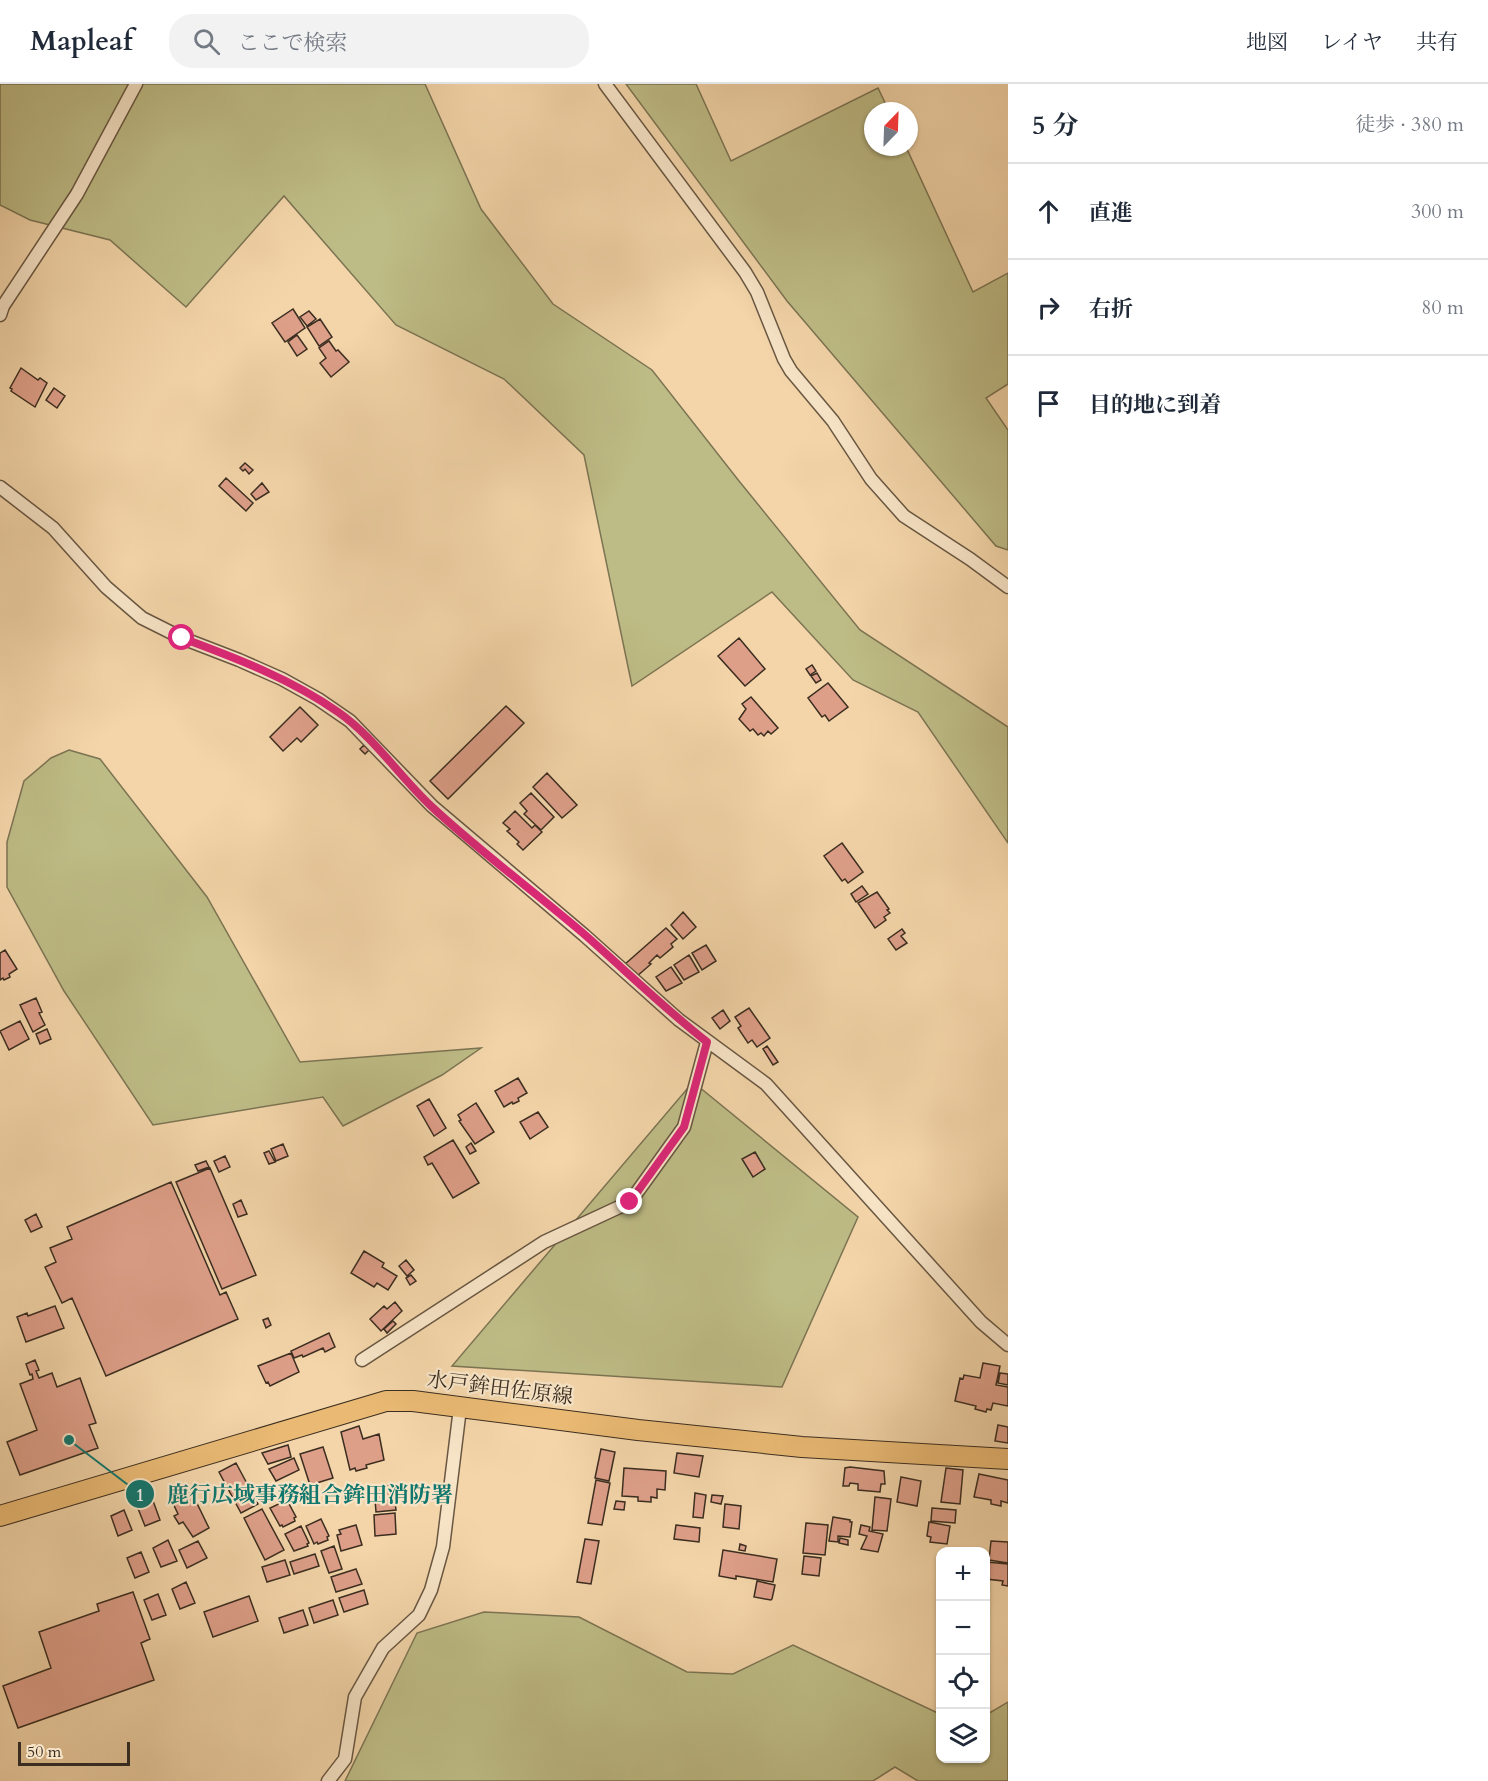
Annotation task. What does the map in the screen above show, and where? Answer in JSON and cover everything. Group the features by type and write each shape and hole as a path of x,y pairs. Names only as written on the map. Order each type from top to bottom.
{"main road":[{"name":"水戸鉾田佐原線","path":"0,1516 386,1401 413,1401 638,1430 802,1447 1008,1459"}],"street":[{"path":"0,315 3,306 77,194 136,84"},
{"path":"605,84 745,272 757,292 791,371 833,421 871,479 904,516 1008,587"},
{"path":"0,488 53,528 106,586 142,618 182,638 282,679 318,699 350,721 432,806 584,935 643,989 707,1042 766,1084 981,1322 1008,1345"},
{"path":"362,1360 544,1242 630,1202 684,1127 707,1042"},
{"path":"328,1781 345,1759 355,1697 383,1648 419,1615 431,1590 443,1546 460,1408"}],"shaded area":[{"path":"0,84 425,84 481,209 553,304 652,370 860,630 1008,727 1008,843 918,712 853,680 772,592 632,686 584,455 504,379 396,325 284,196 186,307 110,240 30,220 0,205"},
{"path":"626,84 696,84 731,161 878,88 885,102 864,102 864,156 910,156 973,292 1008,273 1008,384 986,398 1008,430 1008,550 996,546 787,301"},
{"path":"69,750 100,759 207,897 300,1062 481,1048 442,1075 343,1126 323,1097 153,1125 64,991 7,887 7,842 24,781 51,758"},
{"path":"693,1082 858,1217 782,1387 452,1366"},
{"path":"484,1612 579,1617 687,1672 733,1674 793,1645 936,1712 936,1763 990,1763 990,1713 1008,1702 1008,1781 918,1781 895,1767 873,1781 345,1781 417,1633"}],"building":[{"path":"293,309 305,328 285,342 272,323"},
{"path":"309,311 316,319 307,326 300,317"},
{"path":"320,319 332,337 319,346 307,327"},
{"path":"297,335 307,349 297,356 288,342"},
{"path":"329,341 336,351 338,350 349,362 331,377 320,363 326,358 319,348"},
{"path":"21,368 38,380 40,378 47,383 35,407 11,391 10,388"},
{"path":"54,388 65,396 57,408 46,400"},
{"path":"245,463 253,470 249,474 245,469 243,471 240,468"},
{"path":"226,478 253,503 246,511 219,486"},
{"path":"262,483 269,492 256,500 251,494"},
{"path":"739,638 765,669 745,686 718,656"},
{"path":"812,665 816,671 810,675 806,669"},
{"path":"817,673 821,680 816,683 811,676"},
{"path":"828,683 848,707 829,721 825,715 822,717 808,698"},
{"path":"751,697 778,728 771,734 768,731 764,736 761,733 758,735 753,729 750,731 739,719 746,709 742,704"},
{"path":"506,706 524,723 448,799 430,781"},
{"path":"300,707 318,725 301,742 297,738 283,751 270,737"},
{"path":"364,745 369,750 365,754 360,749"},
{"path":"547,773 577,805 562,818 533,787"},
{"path":"531,793 554,817 541,830 524,814 527,811 520,803"},
{"path":"515,811 532,828 535,825 542,832 523,850 517,844 519,842 507,831 510,829 503,823"},
{"path":"842,843 863,872 848,883 845,879 842,881 824,856"},
{"path":"862,886 868,894 856,902 851,894"},
{"path":"877,892 890,913 884,917 886,920 875,928 858,903"},
{"path":"683,912 696,927 683,939 671,925"},
{"path":"666,928 677,939 671,944 673,947 660,958 657,955 649,963 651,964 636,977 624,965"},
{"path":"902,929 905,933 901,936 907,943 896,950 888,939"},
{"path":"706,945 716,961 702,970 692,953"},
{"path":"5,950 17,969 9,974 10,977 0,980 0,953"},
{"path":"689,955 699,972 684,980 674,965"},
{"path":"671,967 682,983 666,991 656,977"},
{"path":"36,998 42,1012 39,1013 45,1025 33,1032 20,1005"},
{"path":"749,1008 770,1038 757,1047 752,1040 748,1043 738,1028 741,1026 735,1017"},
{"path":"723,1010 730,1021 720,1029 712,1018"},
{"path":"20,1021 29,1039 9,1050 0,1031"},
{"path":"47,1029 51,1039 40,1044 36,1034"},
{"path":"767,1046 778,1062 773,1065 763,1049"},
{"path":"518,1078 527,1093 518,1098 519,1101 504,1107 495,1091"},
{"path":"429,1099 446,1128 434,1136 417,1106"},
{"path":"476,1103 494,1132 475,1144 459,1121 461,1120 458,1115"},
{"path":"538,1112 548,1127 530,1139 520,1122"},
{"path":"453,1140 479,1183 453,1198 432,1163 428,1165 424,1157"},
{"path":"471,1143 476,1151 470,1154 466,1147"},
{"path":"283,1144 288,1156 276,1161 271,1149"},
{"path":"269,1151 275,1162 269,1164 264,1153"},
{"path":"755,1152 765,1169 753,1177 742,1159"},
{"path":"225,1156 230,1167 219,1172 214,1161"},
{"path":"206,1161 209,1167 198,1171 195,1165"},
{"path":"210,1168 256,1275 222,1289 176,1182"},
{"path":"171,1182 220,1295 226,1292 238,1319 106,1376 72,1298 62,1303 45,1267 56,1262 50,1248 72,1239 67,1227"},
{"path":"241,1200 247,1214 238,1217 233,1204"},
{"path":"36,1214 42,1227 31,1232 25,1220"},
{"path":"364,1251 384,1263 382,1267 397,1276 388,1290 377,1283 374,1287 351,1273"},
{"path":"406,1260 414,1270 407,1276 399,1266"},
{"path":"411,1275 416,1281 410,1285 406,1278"},
{"path":"395,1302 402,1311 381,1331 370,1319 384,1306 387,1309"},
{"path":"55,1306 64,1328 26,1342 17,1317 27,1313 28,1316"},
{"path":"268,1318 271,1325 266,1328 263,1320"},
{"path":"393,1321 396,1324 387,1333 384,1329"},
{"path":"329,1333 335,1347 325,1352 323,1348 303,1357 302,1355 294,1358 291,1351"},
{"path":"291,1353 299,1372 270,1386 268,1382 266,1383 258,1366"},
{"path":"35,1360 39,1378 52,1373 57,1387 80,1378 96,1423 89,1425 98,1448 20,1475 7,1442 37,1430 20,1384 33,1379 26,1364"},
{"path":"983,1363 1000,1366 996,1385 1008,1387 1008,1406 993,1403 991,1410 987,1409 986,1412 975,1409 976,1406 955,1401 960,1378 963,1379 964,1375 980,1378"},
{"path":"1000,1373 1008,1374 1008,1385 998,1383"},
{"path":"998,1425 1008,1427 1008,1443 995,1441"},
{"path":"359,1426 363,1439 379,1434 384,1460 366,1465 367,1468 356,1471 355,1468 350,1470 341,1432"},
{"path":"288,1445 291,1457 268,1464 262,1453"},
{"path":"323,1447 333,1478 310,1485 300,1454"},
{"path":"601,1449 615,1452 609,1481 595,1478"},
{"path":"677,1453 703,1456 699,1477 674,1473"},
{"path":"294,1458 299,1470 276,1481 269,1469"},
{"path":"236,1463 258,1504 241,1513 219,1472"},
{"path":"624,1468 666,1471 665,1490 657,1489 657,1498 651,1497 651,1502 638,1501 638,1497 622,1496"},
{"path":"845,1468 884,1471 885,1484 881,1484 880,1492 858,1490 858,1484 850,1483 849,1486 843,1486"},
{"path":"946,1468 963,1470 960,1504 941,1502"},
{"path":"979,1474 1008,1480 1008,1503 1001,1501 1001,1506 991,1504 991,1500 974,1497"},
{"path":"901,1477 921,1481 917,1506 897,1502"},
{"path":"596,1480 610,1483 602,1525 588,1523"},
{"path":"393,1485 396,1510 376,1512 374,1487"},
{"path":"189,1487 209,1528 193,1537 183,1522 179,1524 174,1516 178,1514 170,1497"},
{"path":"695,1493 706,1495 703,1518 693,1517"},
{"path":"712,1495 723,1496 721,1504 711,1502"},
{"path":"875,1497 891,1499 887,1531 872,1530"},
{"path":"152,1498 160,1520 145,1526 137,1506"},
{"path":"287,1500 296,1517 295,1521 283,1527 280,1526 270,1508"},
{"path":"616,1501 625,1502 624,1510 614,1509"},
{"path":"725,1504 741,1506 739,1529 723,1527"},
{"path":"932,1508 956,1510 955,1523 931,1521"},
{"path":"262,1509 284,1550 265,1560 244,1518"},
{"path":"124,1510 132,1530 118,1536 111,1516"},
{"path":"395,1513 396,1534 375,1536 374,1515"},
{"path":"833,1517 852,1522 850,1537 838,1536 838,1542 829,1541"},
{"path":"321,1519 329,1536 328,1540 314,1544 306,1526"},
{"path":"929,1522 950,1526 947,1544 930,1542 931,1537 927,1536"},
{"path":"806,1523 828,1525 825,1555 803,1553"},
{"path":"356,1525 362,1545 341,1551 337,1535 341,1534 339,1530"},
{"path":"676,1525 700,1528 699,1542 674,1539"},
{"path":"861,1525 870,1527 869,1531 883,1534 878,1552 861,1549 867,1536 859,1534"},
{"path":"301,1526 309,1543 308,1546 294,1551 285,1534"},
{"path":"840,1538 848,1540 848,1545 839,1543"},
{"path":"585,1539 599,1541 591,1584 577,1582"},
{"path":"168,1540 177,1561 161,1567 153,1548"},
{"path":"198,1541 207,1558 187,1568 179,1550"},
{"path":"991,1541 1008,1542 1008,1563 990,1560"},
{"path":"740,1544 746,1546 745,1551 739,1550"},
{"path":"334,1546 342,1569 329,1573 321,1551"},
{"path":"723,1550 777,1559 773,1582 736,1576 736,1579 719,1576"},
{"path":"141,1552 149,1572 135,1578 127,1558"},
{"path":"315,1554 319,1566 294,1574 290,1562"},
{"path":"804,1556 821,1558 819,1576 802,1574"},
{"path":"285,1560 290,1575 267,1582 262,1567"},
{"path":"990,1562 1008,1564 1008,1586 1002,1585 1003,1581 990,1579"},
{"path":"356,1569 362,1584 336,1592 331,1577"},
{"path":"757,1581 775,1585 771,1600 754,1597"},
{"path":"186,1582 195,1603 180,1609 172,1589"},
{"path":"364,1590 368,1604 344,1612 339,1598"},
{"path":"133,1592 150,1639 141,1643 154,1680 18,1728 3,1686 51,1668 39,1632 99,1611 97,1604"},
{"path":"158,1594 166,1615 152,1620 144,1600"},
{"path":"249,1596 258,1621 213,1637 204,1612"},
{"path":"333,1600 338,1615 314,1623 309,1608"},
{"path":"303,1610 308,1625 284,1633 279,1618"}],"place":[{"name":"鹿行広域事務組合鉾田消防署","path":"69,1440"}],"route":[{"path":"182,638 282,679 339,712 361,731 432,806 707,1042 684,1127 630,1202"}]}
